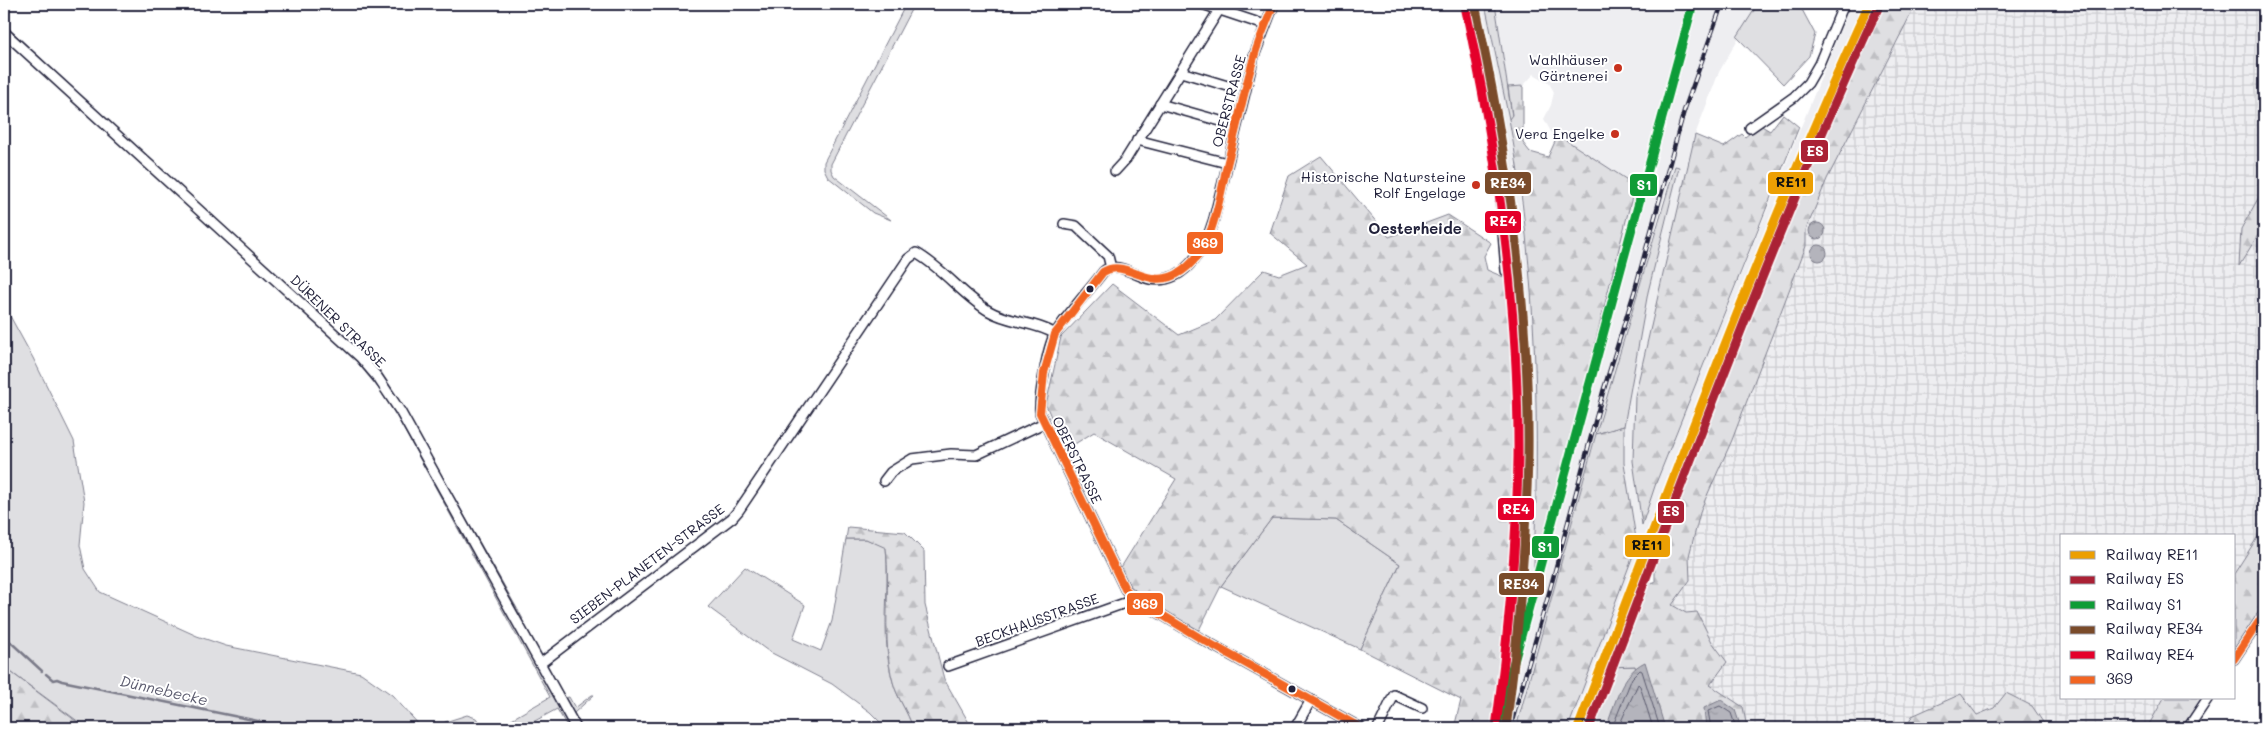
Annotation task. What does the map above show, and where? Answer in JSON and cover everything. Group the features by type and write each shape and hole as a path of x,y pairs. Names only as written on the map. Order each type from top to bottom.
{"street":[{"path":"1202,4 1264,25"},
{"name":"OBERSTRASSE","path":"1274,4 1264,25 1246,88 1209,237 1192,262 1172,276 1162,279 1150,279 1110,268 1103,272 1055,334 1040,403 1040,414 1125,590 1136,600 1200,638 1361,728"},
{"path":"1466,4 1486,84 1492,122 1506,271"},
{"path":"1750,128 1794,97 1808,83 1844,4"},
{"path":"1115,171 1126,159 1219,10"},
{"name":"DÜRENER STRASSE","path":"4,32 361,358 372,371 400,412 576,728"},
{"path":"1181,72 1233,88 1246,88"},
{"path":"1160,104 1224,122"},
{"path":"1137,140 1227,163"},
{"path":"1064,224 1076,226 1108,256 1110,268"},
{"name":"SIEBEN-PLANETEN-STRASSE","path":"541,663 732,518 908,260 916,253 930,260 954,285 988,310 1001,317 1055,334"},
{"path":"884,481 891,472 912,459 951,454 976,454 1044,423"},
{"name":"BECKHAUSSTRASSE","path":"948,666 1136,600"},
{"path":"2236,656 2264,614"},
{"path":"1378,728 1394,695 1422,708"},
{"path":"1295,728 1310,700"},
{"path":"2188,728 2207,700"}],"shaded area":[{"path":"1469,4 1485,4 1491,27 1510,125 1532,286 1537,437 1533,584 1549,526 1586,153 1551,132 1544,119 1551,105 1554,92 1549,83 1534,74 1523,86 1508,87 1495,4 1758,4 1719,72 1695,135 1635,396 1633,461 1642,524 1656,483 1851,4 1882,4 1822,119 1778,230 1647,583 1585,728 1568,728 1637,545 1624,463 1624,426 1648,292 1679,167 1674,166 1596,434 1518,721 1522,728 1493,728 1503,698 1501,693 1511,655 1515,582 1525,504 1521,377 1513,281 1488,81"},
{"path":"1916,4 2264,4 2264,604 2236,649 2236,534 2060,534 2060,700 2201,700 2181,728 1668,728 1647,585 1680,577 1689,556 1701,509 1732,440 1806,246 1806,230 1827,179"}],"green space":[{"path":"906,4 914,4 831,164 834,176 891,220 873,213 828,177 824,169 824,162"},
{"path":"1485,4 1495,4 1512,116 1509,119"},
{"path":"1758,4 1799,4 1815,34 1809,56 1783,84 1737,37"},
{"path":"1882,4 1916,4 1827,179 1806,230 1806,246 1732,440 1701,509 1689,556 1690,580 1672,605 1686,613 1697,612 1712,642 1727,662 1710,685 1743,707 1747,728 1652,728 1635,666 1609,667 1647,583 1655,582 1655,558 1778,230 1822,119"},
{"path":"4,24 86,102 130,140 379,369 395,393 523,619 515,626 564,698 569,697 575,708 594,695 574,713 582,728 568,728 557,709 522,728 496,728 550,697 397,417 379,389 352,356 4,38"},
{"path":"1523,86 1523,143 1530,152 1548,157 1558,135 1635,185 1533,587 1536,470 1535,352 1526,235 1509,119 1512,115 1508,87"},
{"path":"1783,114 1799,127 1656,483 1642,525 1633,461 1635,396 1695,135 1724,147 1742,134 1745,137 1760,125 1770,131"},
{"path":"1321,156 1389,237 1448,215 1491,243 1484,256 1487,270 1513,281 1521,377 1525,504 1515,582 1511,655 1501,693 1503,698 1493,728 1454,728 1461,700 1360,649 1400,564 1336,520 1272,518 1221,586 1199,630 1131,588 1120,569 1176,479 1094,432 1065,450 1046,405 1061,337 1112,284 1179,335 1215,320 1264,270 1279,275 1307,264 1270,233 1289,176"},
{"path":"1675,166 1679,167 1648,292 1624,426 1596,434"},
{"path":"2264,188 2264,225 2239,266 2241,229"},
{"path":"4,305 33,358 74,441 84,502 80,545 85,569 100,592 197,636 226,646 361,673 392,695 422,728 87,728 4,667"},
{"path":"1624,426 1624,463 1637,545 1568,728 1522,728 1518,721 1596,434"},
{"path":"1272,518 1336,520 1400,564 1360,649 1221,586"},
{"path":"848,527 905,532 924,551 925,605 944,679 972,728 913,728 895,688 889,665 886,548 866,539 846,539"},
{"path":"2264,527 2264,604 2236,649 2236,571"},
{"path":"846,539 866,539 886,547 886,632 889,665 895,688 913,728 886,728 870,712 832,684 768,651 708,607 745,567 805,605 793,639 821,651 832,621"},
{"path":"1635,666 1652,728 1585,728 1609,667"},
{"path":"4,667 80,724 87,728 4,728"},
{"path":"2006,693 2032,706 2047,728 1910,728 1908,725 1912,716 1961,694 1977,715 1994,708"},
{"path":"2163,700 2201,700 2181,728 2147,728"},
{"path":"467,715 476,718 483,728 440,728 445,722"}],"water":[{"path":"1817,223 1825,231 1817,239 1809,231"},
{"path":"1819,245 1827,253 1819,261 1811,253"},
{"path":"1645,662 1665,728 1606,728 1624,682 1637,667"},
{"path":"1721,700 1735,710 1741,728 1706,728 1704,708"}],"waterway":[{"name":"Dünnebecke","path":"4,636 42,671"},
{"name":"Dünnebecke","path":"46,674 53,680 57,679 258,721 279,728"}],"railway":[{"path":"1510,728 1549,593 1603,392 1634,293 1684,111 1722,4"}],"rail line":[{"name":"RE34","path":"1475,4 1497,116 1514,229 1521,286 1528,400 1527,491 1523,559 1518,627 1506,728"},
{"name":"S1","path":"1496,728 1693,4"},
{"name":"RE11","path":"1578,728 1682,454 1754,273 1829,93 1869,4"},
{"name":"RE4","path":"1465,6 1477,62 1496,173 1504,230 1515,342 1518,456 1514,558 1496,727"},
{"name":"ES","path":"1589,728 1692,456 1763,276 1838,97 1878,8"}],"transit line":[{"name":"369","path":"1274,4 1254,57 1214,221 1202,249 1182,271 1170,277 1159,279 1121,269 1103,272 1055,334 1044,373 1040,413 1125,589 1136,599 1200,638 1361,728"},
{"name":"369","path":"2236,656 2264,614"}],"place":[{"name":"Wahlhäuser Gärtnerei","path":"1618,68"},
{"name":"Vera Engelke","path":"1615,134"},
{"name":"Historische Natursteine Rolf Engelage","path":"1476,185"}],"district":[{"name":"Oesterheide","path":"1415,229"}]}
